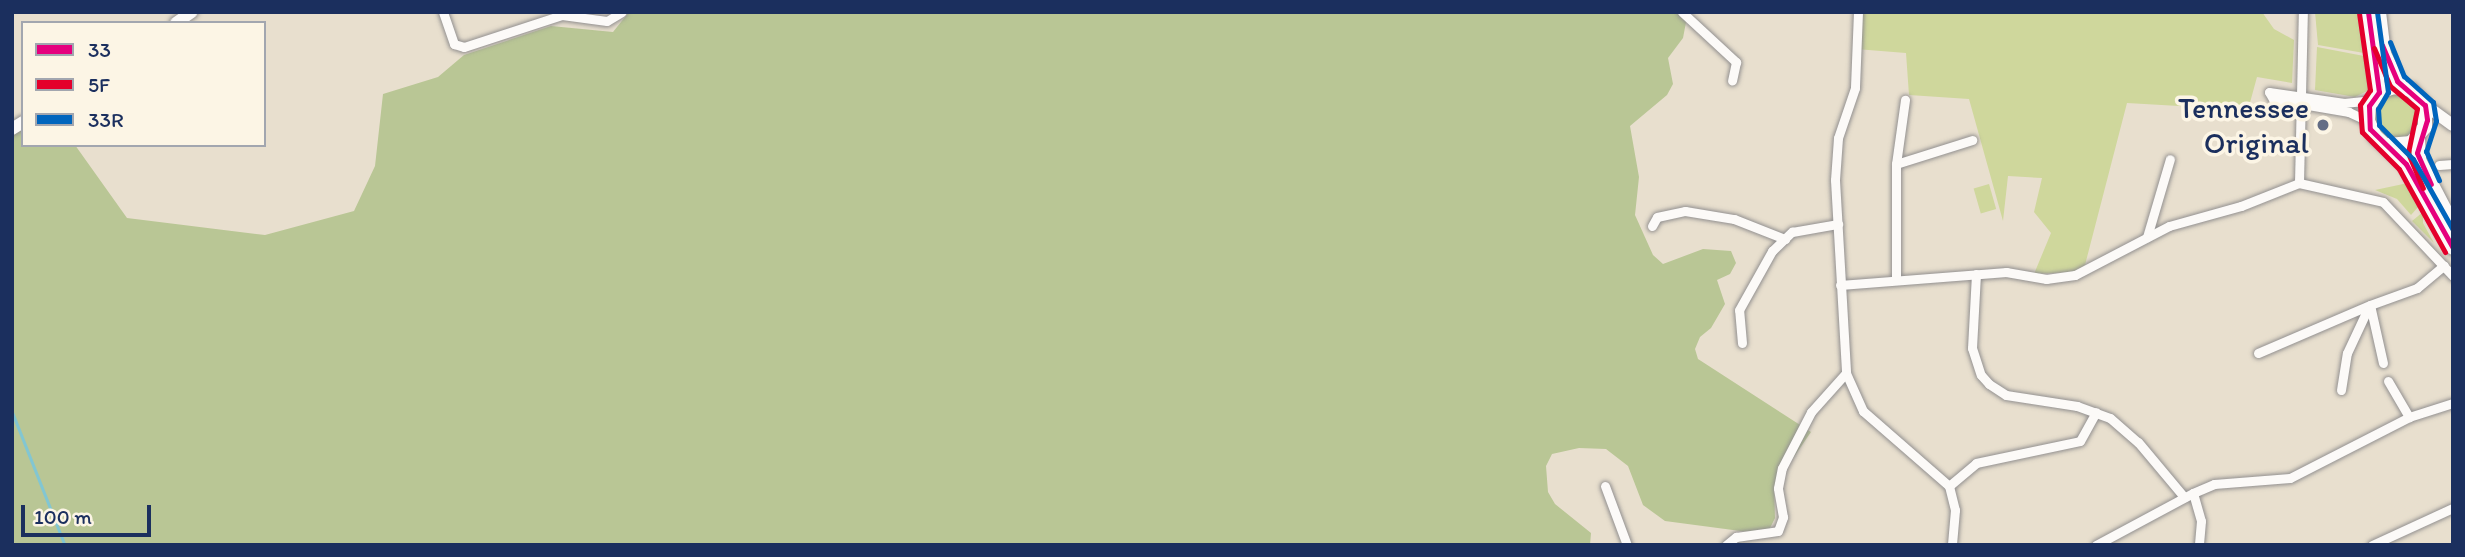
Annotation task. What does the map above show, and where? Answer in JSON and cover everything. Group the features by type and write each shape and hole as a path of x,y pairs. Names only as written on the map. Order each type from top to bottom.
{"main road":[{"path":"2368,12 2376,96 2368,121 2375,136 2406,164 2453,248"},
{"path":"2379,12 2384,54 2402,87"},
{"path":"2376,96 2402,87 2411,90 2425,105 2419,160 2453,225"},
{"path":"2388,145 2404,145 2420,134"}],"street":[{"path":"443,12 454,44 464,47 562,15 607,21 622,12"},
{"path":"1682,12 1735,62 1732,81"},
{"path":"1858,12 1855,88 1836,156 1846,373 1863,411 1949,486 1955,510 1952,545"},
{"path":"2299,183 2305,100 2303,12"},
{"path":"2305,100 2344,103 2376,96"},
{"path":"1896,280 1896,164 1905,100"},
{"path":"2305,100 2349,111 2368,121"},
{"path":"2425,105 2453,127"},
{"path":"2420,134 2453,127"},
{"path":"1896,164 1972,140"},
{"path":"2147,237 2170,159"},
{"path":"2439,165 2453,164"},
{"path":"1840,285 2006,272 2046,279 2075,275 2147,237 2200,214 2241,206 2299,183 2383,202 2453,276"},
{"path":"1652,226 1657,217 1685,211 1734,219 1785,239"},
{"path":"1742,343 1737,323 1748,288 1785,239 1792,232 1838,224"},
{"path":"2258,353 2417,288 2444,265"},
{"path":"1976,274 1972,348 1981,374 2006,395 2096,412 2122,426 2188,495 2201,521 2199,545"},
{"path":"2370,305 2383,363"},
{"path":"2341,390 2352,336 2370,305"},
{"path":"1726,545 1736,537 1778,531 1783,517 1778,488 1782,468 1811,412 1846,373"},
{"path":"2388,382 2409,417"},
{"path":"2096,545 2188,495 2214,484 2290,478 2409,417 2453,403"},
{"path":"1949,486 1976,463 2080,440 2096,412"},
{"path":"1605,486 1628,545"},
{"path":"2372,545 2453,508"}],"green space":[{"path":"629,12 1688,12 1683,38 1668,58 1673,84 1667,95 1630,126 1639,177 1635,215 1653,255 1663,264 1703,249 1731,251 1736,263 1730,274 1717,280 1725,304 1711,328 1700,337 1695,349 1698,359 1811,432 1774,486 1775,518 1769,530 1748,532 1665,521 1643,505 1628,466 1606,449 1579,448 1552,454 1546,466 1548,492 1555,504 1591,533 1590,545 12,545 12,132 21,127 21,147 76,147 127,218 265,235 354,211 375,166 383,94 438,77 464,55 551,26 613,32"},
{"path":"1863,12 2262,12 2274,29 2294,40 2292,83 2257,77 2248,110 2127,103 2085,265 2074,272 2034,274 2051,233 2034,212 2042,178 2008,176 2003,221 1969,99 1909,95 1906,53 1856,49"},
{"path":"2315,12 2358,12 2364,53 2318,45"},
{"path":"2317,47 2364,56 2369,90 2355,97 2315,90"},
{"path":"2397,94 2413,101 2420,117 2413,133 2397,140 2381,133 2374,117 2381,101"},
{"path":"2408,183 2419,206 2411,215 2397,199 2375,190"},
{"path":"1989,184 1996,209 1981,213 1974,188"},
{"path":"2423,212 2423,223 2434,243 2412,221"}],"waterway":[{"path":"12,411 65,545"}],"transit line":[{"name":"33","path":"2368,12 2379,92 2369,106 2370,129 2406,164 2453,248"},
{"name":"33R","path":"2377,12 2388,92 2378,109 2379,125 2413,159 2453,230"},
{"name":"5F","path":"2359,13 2370,90 2360,105 2362,132 2399,169 2445,252"},
{"name":"33R","path":"2390,42 2404,76 2433,102 2436,121 2426,151 2439,180"},
{"name":"33","path":"2382,45 2397,81 2425,105 2427,120 2417,153 2431,184"},
{"name":"5F","path":"2374,48 2390,86 2417,109 2408,153 2423,188"}],"place":[{"name":"Tennessee Original","path":"2323,125"}]}
